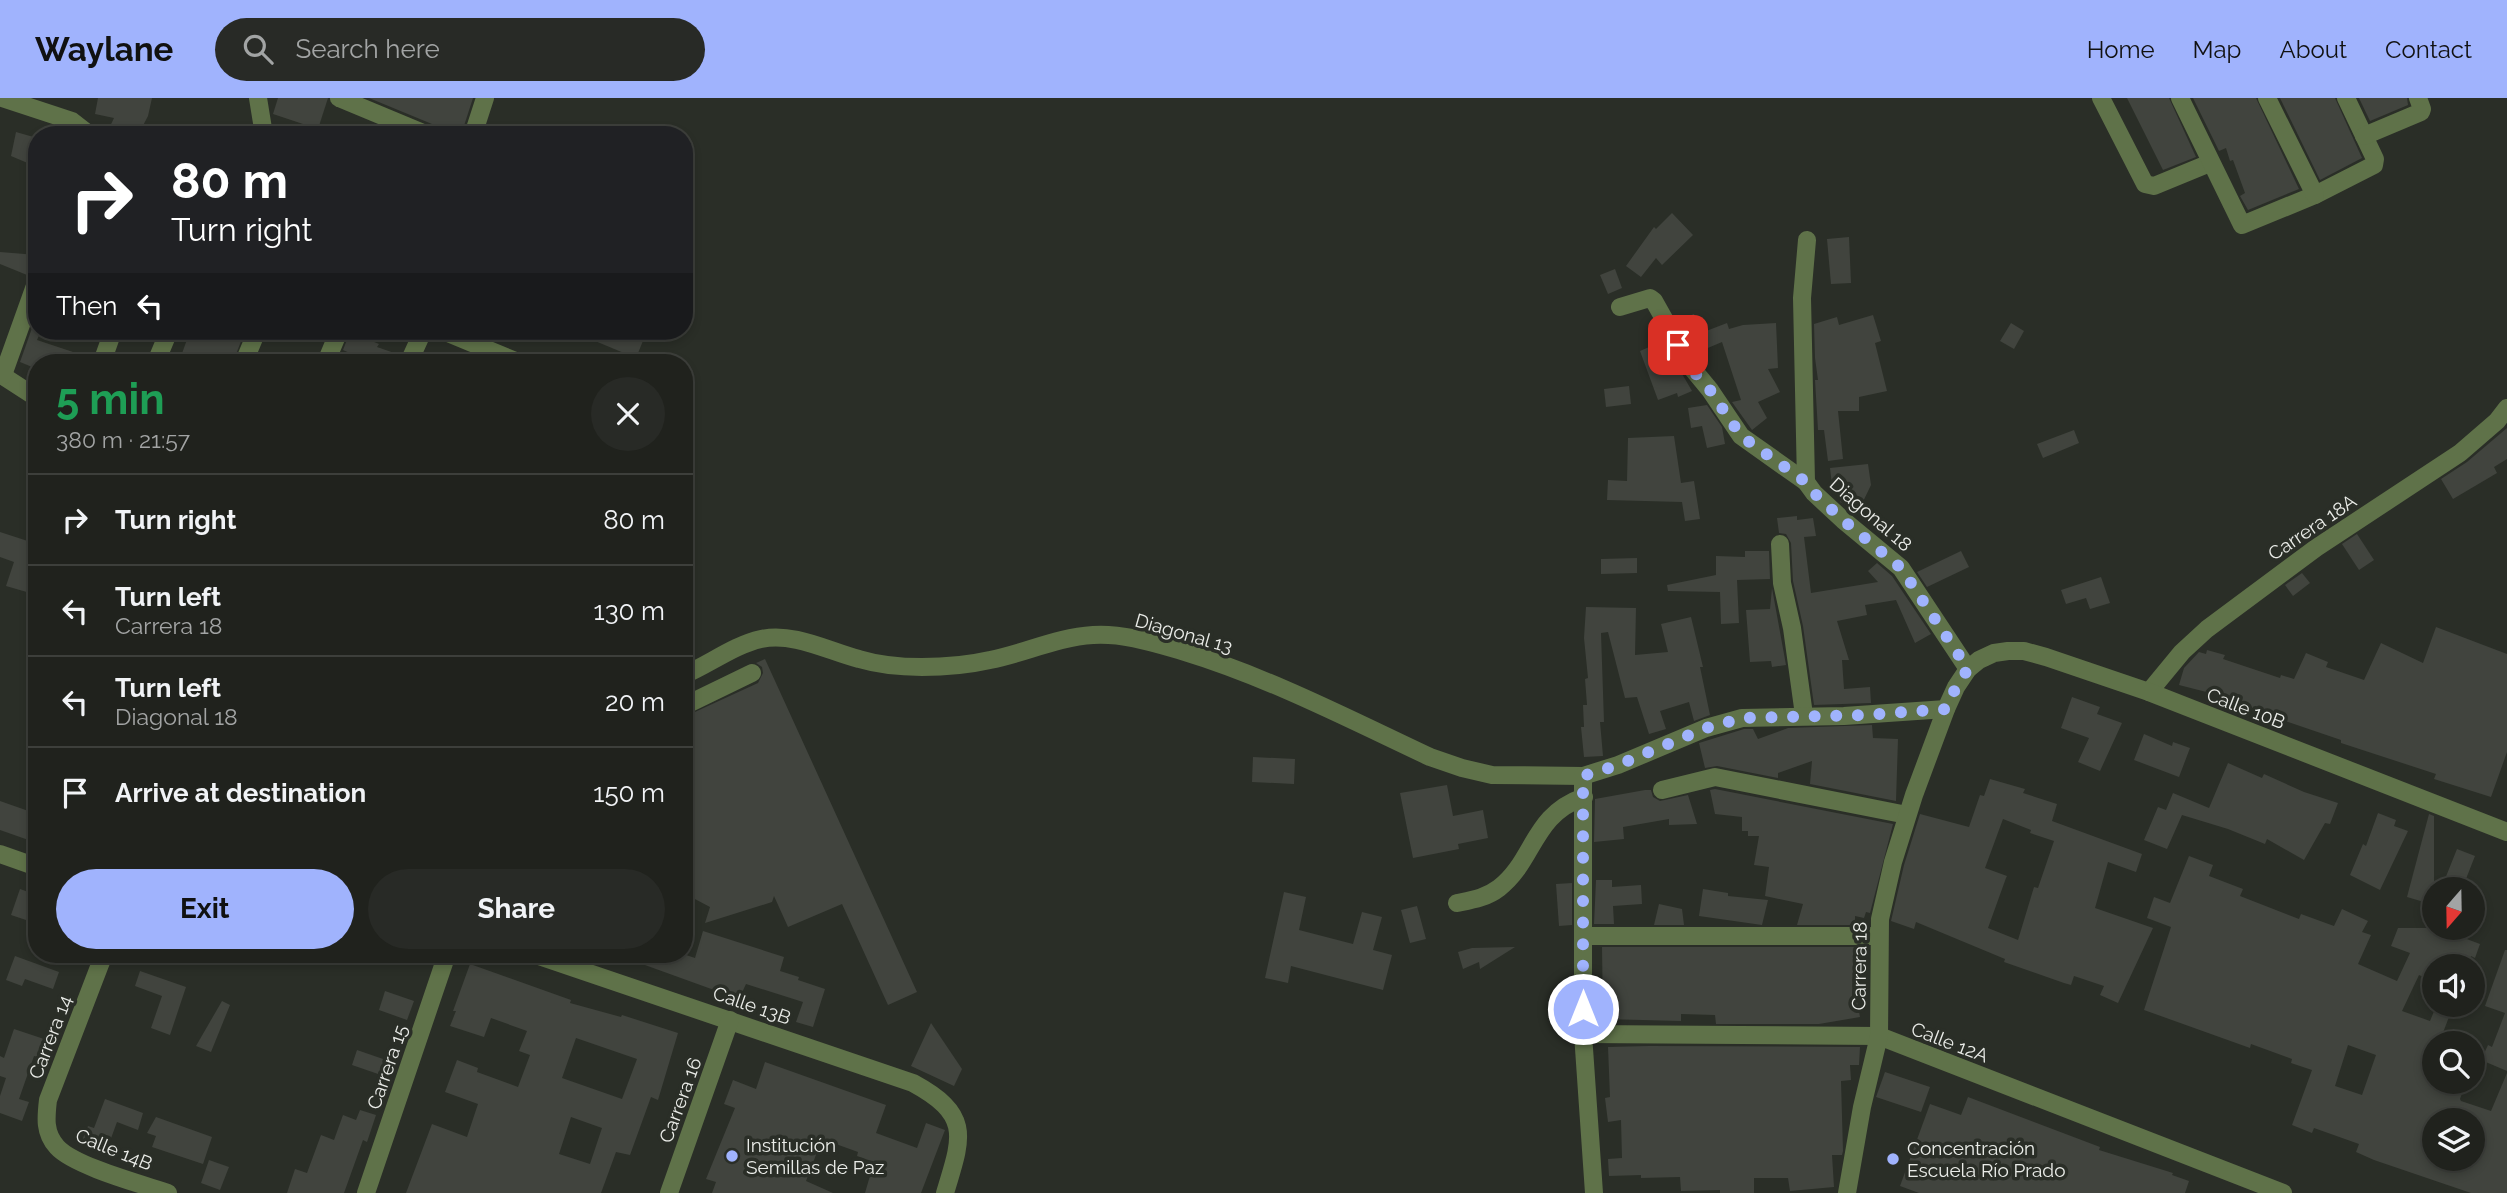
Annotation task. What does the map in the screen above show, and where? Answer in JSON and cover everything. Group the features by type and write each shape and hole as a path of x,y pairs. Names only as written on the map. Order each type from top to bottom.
{"street":[{"path":"2,98 72,121 78,126"},
{"path":"258,98 263,126"},
{"path":"340,98 407,126"},
{"path":"476,126 485,98"},
{"path":"2101,98 2145,184 2154,186 2210,163"},
{"path":"2180,98 2242,225 2315,195 2374,165 2375,159 2346,98"},
{"path":"2267,98 2315,195"},
{"path":"2364,136 2421,113 2418,98"},
{"path":"1806,482 1802,298 1807,240"},
{"name":"Diagonal 18","path":"1620,307 1644,298 1654,301 1690,367 1710,390 1741,436 1806,482 1843,520 1901,568 1968,669"},
{"path":"28,304 1,375 28,392"},
{"path":"459,340 484,354"},
{"name":"Carrera 18A","path":"2149,692 2182,652 2207,629 2316,548 2460,453 2497,421 2507,408"},
{"path":"1780,544 1782,583 1792,628 1804,715"},
{"name":"Diagonal 13","path":"693,670 745,644 764,639 781,638 803,642 889,666 922,667 990,660 1094,635 1121,637 1171,648 1248,674 1430,757 1492,775 1583,776 1618,765 1723,722 1742,718 1872,715 1946,709"},
{"name":"Calle 10B","path":"1968,669 1994,653 2024,651 2149,692 2507,832"},
{"name":"Carrera 18","path":"1847,1193 1862,1107 1879,1036 1880,919 1893,862 1946,709 1968,669"},
{"path":"693,702 752,673"},
{"path":"1583,776 1583,1034 1594,1193"},
{"path":"1662,790 1716,777 1908,815"},
{"path":"1457,903 1480,899 1499,888 1556,811 1567,803 1584,797"},
{"path":"0,854 28,864"},
{"path":"1583,936 1879,936"},
{"name":"Carrera 14","path":"50,1136 46,1120 48,1100 101,963"},
{"name":"Carrera 15","path":"366,1193 444,963"},
{"name":"Calle 13B","path":"573,963 913,1083 935,1095 951,1109 958,1127 959,1149 946,1193"},
{"name":"Carrera 16","path":"669,1193 730,1020"},
{"name":"Calle 12A","path":"1583,1034 1879,1036 2283,1193"},
{"name":"Calle 14B","path":"50,1136 57,1148 74,1160 168,1193"}],"building":[{"path":"98,98 152,98 143,126 110,126 114,118 95,114"},
{"path":"278,98 328,98 319,126 309,126 273,114"},
{"path":"369,98 473,98 464,126 432,124"},
{"path":"2127,98 2169,98 2196,157 2163,170"},
{"path":"2193,98 2256,98 2299,189 2248,210 2240,196 2245,193 2233,160 2230,161 2226,148 2219,151"},
{"path":"2280,98 2335,98 2362,158 2320,180"},
{"path":"2359,98 2407,98 2408,105 2370,121"},
{"path":"16,132 28,135 28,163 11,156"},
{"path":"1672,213 1693,235 1662,265 1656,258 1641,277 1626,266 1654,227 1656,229"},
{"path":"1849,237 1851,283 1831,284 1827,239"},
{"path":"0,252 28,254 28,274 27,275 0,264"},
{"path":"1615,269 1622,288 1608,294 1600,275"},
{"path":"1694,314 1701,333 1727,323 1729,329 1743,325 1776,323 1778,368 1768,369 1780,392 1758,402 1767,418 1752,430 1732,402 1741,400 1722,342 1696,353 1678,320"},
{"path":"1873,315 1881,341 1875,343 1887,391 1859,397 1859,411 1838,411 1843,459 1828,461 1824,430 1818,430 1814,324 1837,317 1839,325"},
{"path":"2011,323 2024,331 2014,349 2000,341"},
{"path":"28,339 79,354 28,354 28,365 20,362"},
{"path":"187,340 242,340 236,354 182,354"},
{"path":"347,340 369,340 379,344 377,347 397,354 352,354 343,350"},
{"path":"593,340 643,340 638,354 626,354"},
{"path":"1663,341 1692,391 1678,397 1677,393 1658,400 1640,351"},
{"path":"1629,386 1631,404 1606,407 1604,389"},
{"path":"1707,405 1722,427 1725,444 1707,448 1702,426 1691,428 1688,408"},
{"path":"2507,428 2507,459 2494,467 2497,473 2453,499 2441,479 2467,462"},
{"path":"2074,430 2079,443 2043,458 2037,444"},
{"path":"1674,436 1681,483 1694,481 1700,519 1685,521 1682,502 1607,500 1608,480 1627,481 1628,438"},
{"path":"1868,464 1871,485 1858,512 1840,502 1849,483 1832,485 1830,468"},
{"path":"1797,516 1797,520 1813,518 1816,536 1804,537 1811,593 1878,582 1868,571 1877,563 1892,576 1931,634 1915,643 1896,600 1865,605 1867,615 1837,621 1849,660 1842,660 1844,689 1870,687 1871,703 1814,705 1803,626 1793,581 1791,543 1786,534 1779,533 1777,518"},
{"path":"0,532 28,541 28,592 6,586 14,562 0,557"},
{"path":"2357,534 2374,560 2359,570 2342,544"},
{"path":"1745,551 1769,551 1770,579 1737,580 1739,623 1721,624 1720,592 1668,591 1667,585 1716,575 1716,556 1745,557"},
{"path":"1961,551 1969,567 1927,587 1917,572"},
{"path":"1637,558 1637,573 1601,574 1601,559"},
{"path":"2302,573 2310,583 2293,596 2285,585"},
{"path":"2101,577 2110,603 2090,609 2086,598 2066,604 2061,590"},
{"path":"1772,588 1786,665 1772,667 1771,661 1750,662 1746,610 1770,609"},
{"path":"1586,607 1636,608 1635,655 1668,652 1661,624 1691,617 1703,667 1700,667 1710,715 1694,721 1689,702 1660,711 1666,729 1649,734 1637,697 1625,698 1608,632 1601,633 1604,722 1600,722 1603,756 1584,757 1581,727 1584,727 1583,705 1587,705 1585,679 1588,678 1584,638"},
{"path":"2436,627 2507,654 2507,752 2491,797 2434,779 2436,774 2341,743 2341,740 2222,696 2179,685 2184,668 2199,652 2206,654 2207,650 2225,655 2223,659 2280,678 2281,675 2294,679 2306,653 2328,662 2326,667 2364,680 2381,643 2423,663"},
{"path":"765,659 917,992 888,1005 842,904 788,927 774,896 772,902 705,923 710,907 693,898 693,713 758,683 763,673 762,667 756,663"},
{"path":"2072,697 2100,707 2097,714 2122,723 2100,771 2078,762 2089,738 2061,728"},
{"path":"1872,725 1873,738 1898,739 1896,801 1810,784 1812,761 1778,773 1778,778 1717,766 1705,768 1699,743 1744,729 1753,729 1758,739 1788,728"},
{"path":"2144,734 2172,746 2173,742 2190,748 2179,777 2134,760"},
{"path":"1253,757 1295,759 1294,784 1252,782"},
{"path":"2228,763 2262,778 2264,774 2304,792 2338,803 2330,824 2325,823 2304,860 2267,839 2265,844 2182,815 2167,849 2144,840 2158,807 2166,810 2173,793 2209,808"},
{"path":"1990,779 2025,789 2023,793 2057,804 2052,821 2142,854 2136,872 2108,862 2095,908 2153,928 2118,1003 2100,995 2104,986 2074,976 2071,985 2064,983 2004,962 2005,959 1916,922 1914,929 1891,921 1904,865 1920,814 1969,827 1980,795 1984,796","holes":["2003,819 2031,830 2030,833 2054,841 2038,888 2034,887 2018,940 1988,928 2007,876 1985,868"]},
{"path":"1447,785 1453,816 1483,810 1488,838 1458,844 1459,849 1413,858 1400,793"},
{"path":"1651,790 1653,797 1660,801 1688,795 1697,824 1669,825 1669,819 1623,827 1624,839 1594,842 1595,799"},
{"path":"1710,790 1893,824 1870,913 1866,912 1864,918 1855,916 1855,925 1797,925 1803,904 1765,896 1769,867 1754,865 1759,836 1748,836 1748,831 1742,831 1742,817 1715,814"},
{"path":"0,801 28,811 28,840 0,830"},
{"path":"2378,813 2396,820 2394,826 2408,831 2380,890 2350,875 2363,844 2366,846"},
{"path":"2429,814 2434,816 2434,877 2422,877 2422,901 2407,897"},
{"path":"2457,849 2475,856 2467,877 2446,877"},
{"path":"2189,856 2213,865 2209,876 2243,889 2240,896 2299,919 2301,914 2334,926 2342,909 2368,921 2362,932 2371,935 2358,964 2397,981 2410,953 2391,946 2398,928 2422,928 2422,940 2469,940 2480,944 2476,954 2422,954 2422,976 2419,975 2402,1011 2430,1021 2432,1017 2449,1017 2444,1031 2422,1031 2422,1094 2462,1094 2461,1101 2482,1108 2422,1108 2422,1171 2485,1171 2485,1109 2491,1111 2507,1073 2507,1193 2471,1193 2374,1160 2356,1152 2359,1144 2314,1128 2312,1133 2292,1125 2312,1070 2291,1063 2292,1059 2251,1044 2250,1048 2144,1010 2171,927 2147,918 2154,897 2170,903","holes":["2348,1045 2376,1055 2362,1095 2335,1086"]},
{"path":"1596,880 1612,880 1612,887 1641,885 1642,904 1613,906 1614,924 1594,924"},
{"path":"1572,883 1572,925 1559,926 1556,884"},
{"path":"20,889 28,892 28,921 11,915"},
{"path":"1703,889 1728,893 1728,896 1768,900 1762,925 1699,916"},
{"path":"1284,892 1306,897 1299,930 1353,944 1362,912 1382,917 1373,950 1392,955 1383,990 1291,966 1288,983 1265,978"},
{"path":"1659,904 1682,909 1684,925 1654,925"},
{"path":"1417,906 1426,939 1410,943 1401,910"},
{"path":"703,931 784,957 780,971 825,989 813,1027 796,1022 803,1002 746,984 739,999 639,963 693,963 693,957 695,958"},
{"path":"1515,947 1480,969 1479,962 1463,969 1458,952 1472,948"},
{"path":"1602,947 1854,947 1852,997 1856,996 1860,1017 1819,1024 1716,1024 1715,1015 1681,1014 1681,1021 1603,1019"},
{"path":"2507,950 2507,1071 2485,1062 2485,1051 2488,1045 2492,1047 2505,1013 2485,1006"},
{"path":"15,956 28,963 59,972 53,989 25,979 22,986 6,980"},
{"path":"470,964 571,1000 570,1003 621,1017 622,1015 678,1033 658,1100 651,1097 630,1155 616,1152 601,1193 406,1193 432,1124 467,1137 478,1104 445,1092 457,1060 478,1068 477,1072 518,1087 530,1055 519,1051 527,1031 491,1018 484,1037 450,1026 456,1011 453,1011","holes":["576,1038 637,1059 622,1099 562,1078","571,1117 602,1128 590,1164 559,1154"]},
{"path":"140,971 186,987 170,1035 151,1028 162,996 135,986"},
{"path":"385,991 414,1001 407,1020 379,1010"},
{"path":"222,1001 230,1005 211,1052 196,1046"},
{"path":"931,1023 962,1069 954,1086 911,1066"},
{"path":"14,1029 44,1039 38,1057 34,1056 19,1099 29,1102 22,1121 0,1113 0,1096 6,1078 0,1076 0,1056 4,1058"},
{"path":"1608,1047 1860,1047 1859,1065 1850,1065 1851,1080 1841,1081 1843,1151 1842,1155 1832,1155 1834,1187 1790,1191 1788,1178 1754,1178 1754,1193 1720,1193 1720,1190 1681,1191 1680,1177 1609,1176 1608,1159 1622,1158 1621,1120 1608,1122 1605,1098 1610,1097"},
{"path":"357,1050 386,1060 381,1075 352,1065"},
{"path":"765,1062 886,1105 876,1133 917,1148 926,1123 945,1130 921,1193 865,1193 874,1162 857,1156 858,1152 822,1139 806,1181 833,1193 712,1193 716,1182 706,1179 735,1108 724,1104 733,1080 756,1089"},
{"path":"1885,1072 1930,1087 1921,1112 1876,1097"},
{"path":"1968,1097 2100,1147 2099,1150 2173,1173 2172,1175 2189,1181 2185,1193 1919,1193 1900,1186 1930,1104 1961,1115"},
{"path":"105,1099 143,1113 138,1130 117,1122 106,1152 81,1143 88,1126 94,1128"},
{"path":"360,1110 376,1115 367,1142 363,1140 344,1193 287,1193 295,1169 307,1173 321,1135 334,1140 343,1115 356,1120"},
{"path":"156,1117 212,1137 203,1164 152,1147 156,1136 147,1133"},
{"path":"209,1160 229,1167 220,1190 201,1183"}],"place":[{"name":"Institución Semillas de Paz","path":"732,1156"},
{"name":"Concentración Escuela Río Prado","path":"1893,1159"}],"route":[{"path":"1583,1009 1583,776 1618,765 1706,728 1742,718 1844,716 1946,709 1968,669 1901,568 1843,520 1806,482 1741,436 1710,390 1690,367 1678,345"}]}
